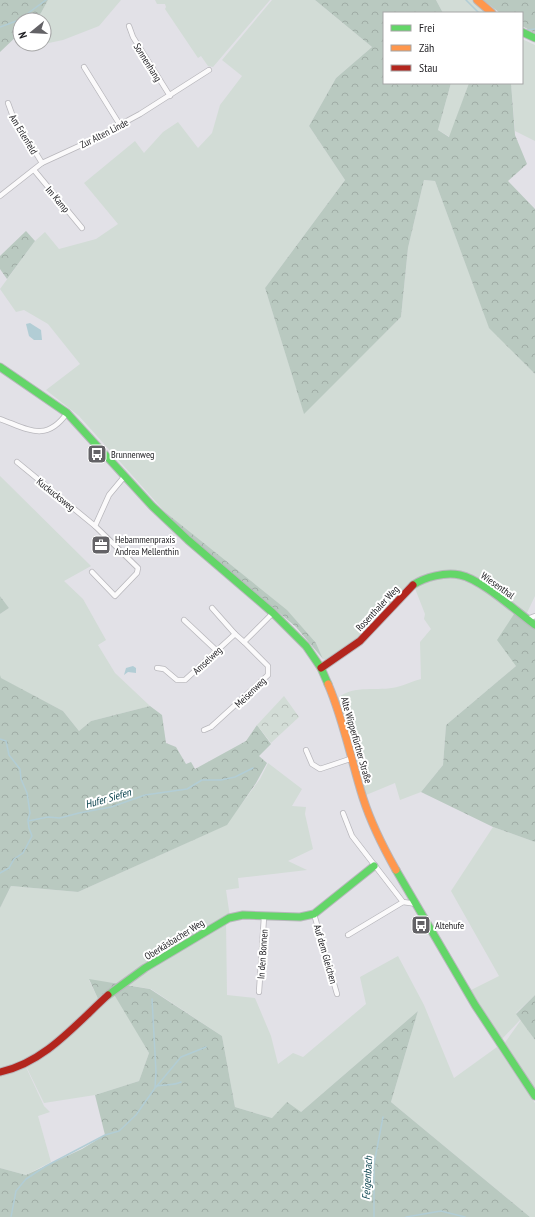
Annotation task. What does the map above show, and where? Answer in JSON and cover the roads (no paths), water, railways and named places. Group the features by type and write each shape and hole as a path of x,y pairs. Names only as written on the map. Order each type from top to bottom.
{"main road":[{"path":"477,0 491,12"},
{"path":"523,32 535,38"},
{"name":"Alte Wipperfürther Straße","path":"0,367 67,413 87,433 124,477 188,540 273,613 306,646 321,668 339,709 363,798 373,825 392,864 417,904 471,999 535,1096"},
{"name":"Wiesenthal","path":"409,589 423,579 444,575 460,575 474,580 535,625"},
{"name":"Rosenthaler Weg","path":"321,668 360,641 377,625 409,589"},
{"name":"Oberkäsbacher Weg","path":"0,1072 25,1065 44,1051 121,984 214,926 230,918 243,915 300,918 314,914 374,866"}],"street":[{"name":"Sonnenhang","path":"129,26 133,37 170,96"},
{"path":"84,67 120,125"},
{"name":"Zur Alten Linde","path":"0,196 42,163 120,125 170,96 209,70"},
{"name":"Am Erlenfeld","path":"8,103 12,114 42,163"},
{"name":"Im Kamp","path":"34,170 82,228"},
{"path":"0,419 44,432 53,429 67,413"},
{"name":"Kuckucksweg","path":"17,462 95,526 138,568 137,573 115,596 92,572"},
{"path":"95,526 109,495 124,477"},
{"path":"212,608 244,642 273,613"},
{"path":"527,619 535,616"},
{"path":"184,620 217,651"},
{"name":"Amselweg","path":"157,668 164,669 177,680 186,680 235,634"},
{"name":"Meisenweg","path":"204,730 211,727 268,675 268,666 244,642"},
{"path":"306,750 312,764 320,769 353,758"},
{"path":"343,813 352,836 403,902"},
{"path":"348,935 403,902 417,904"},
{"name":"Auf dem Gleichen","path":"314,914 337,994"},
{"name":"In den Bonnen","path":"259,992 264,917"}],"water":[{"path":"30,323 41,330 42,340 34,340 29,336 26,324"},
{"path":"133,666 136,668 136,673 128,672 124,675 126,668"}],"waterway":[{"path":"0,27 19,20 46,0"},
{"path":"466,0 478,12"},
{"path":"527,30 535,29"},
{"path":"0,739 6,741 9,755 20,769 21,779 27,793 30,813 28,820"},
{"name":"Hufer Siefen","path":"0,873 9,868 14,859 23,853 32,836 28,821 48,817 60,818 111,807 145,795 187,789 202,780 221,780 235,777 253,768"},
{"path":"11,1217 16,1191 26,1179 46,1166 105,1135 119,1131 136,1115 155,1088 156,1072 152,999"},
{"path":"156,1087 181,1057 206,1047"},
{"path":"156,1086 181,1082"},
{"name":"Feigenbach","path":"374,1217 374,1164 383,1117"},
{"name":"Feigenbach","path":"406,1217 441,1211 465,1217"}],"place":[{"name":"Brunnenweg","path":"97,454"},
{"name":"Hebammenpraxis Andrea Mellenthin","path":"101,545"},
{"name":"Altehufe","path":"421,925"}]}
